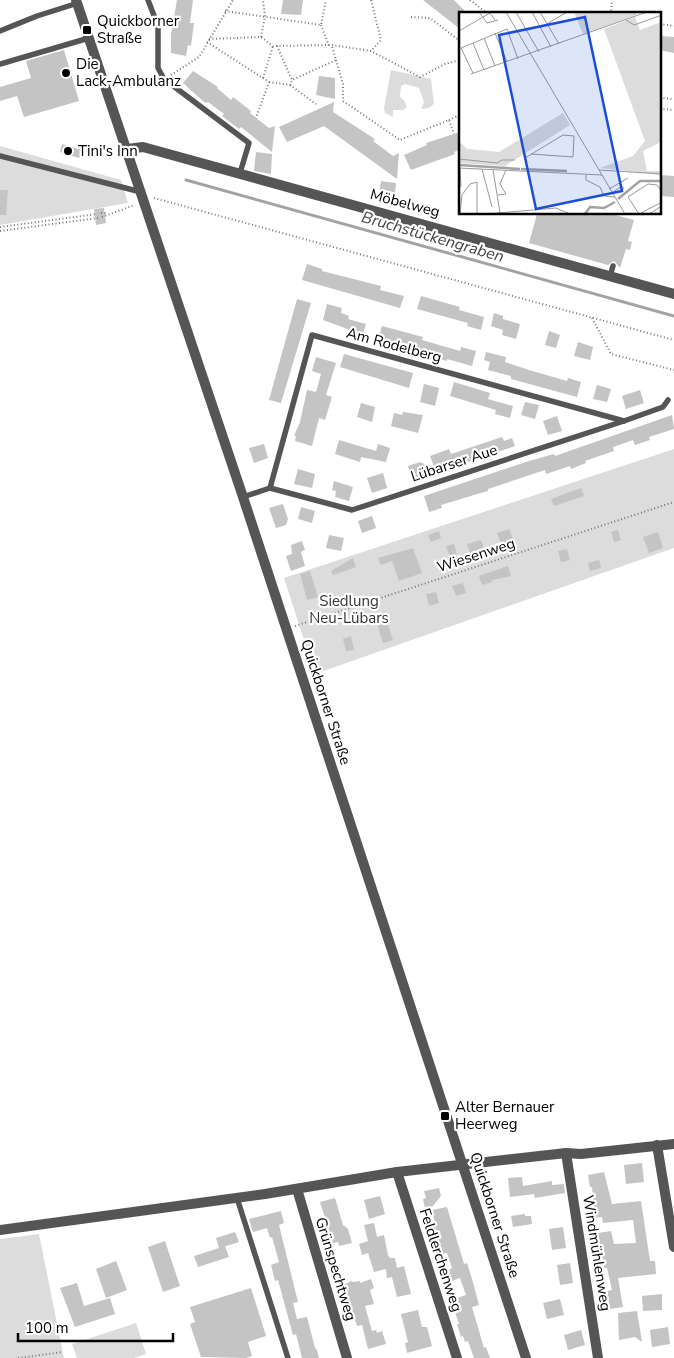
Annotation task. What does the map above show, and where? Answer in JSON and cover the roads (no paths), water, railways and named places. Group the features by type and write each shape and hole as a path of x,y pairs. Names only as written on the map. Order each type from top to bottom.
{"street":[{"name":"Quickborner Straße","path":"77,2 243,498 526,1358"},
{"name":"Möbelweg","path":"127,149 143,147 612,271 674,294"},
{"path":"0,1230 237,1198 397,1172 566,1153 581,1154 674,1144"},
{"path":"657,1145 674,1247"},
{"name":"Windmühlenweg","path":"566,1153 598,1358"},
{"name":"Feldlerchenweg","path":"397,1172 457,1358"},
{"name":"Grünspechtweg","path":"297,1189 348,1358"}],"lane":[{"path":"148,0 158,26 158,68 164,79 249,143 240,173"},
{"path":"0,31 77,2"},
{"path":"0,64 90,38"},
{"path":"0,156 142,194"},
{"name":"Am Rodelberg","path":"270,488 312,335 624,421"},
{"name":"Lübarser Aue","path":"270,488 352,510 624,421 663,407 668,400"},
{"path":"243,498 270,488"},
{"path":"237,1198 288,1358"}],"waterway":[{"name":"Bruchstückengraben","path":"186,180 674,316"}],"place":[{"name":"Quickborner Straße","path":"87,30"},
{"name":"Die Lack-Ambulanz","path":"66,73"},
{"name":"Tini's Inn","path":"68,151"},
{"name":"Alter Bernauer Heerweg","path":"445,1116"}],"park label":[{"name":"Siedlung Neu-Lübars","path":"349,610"}]}
